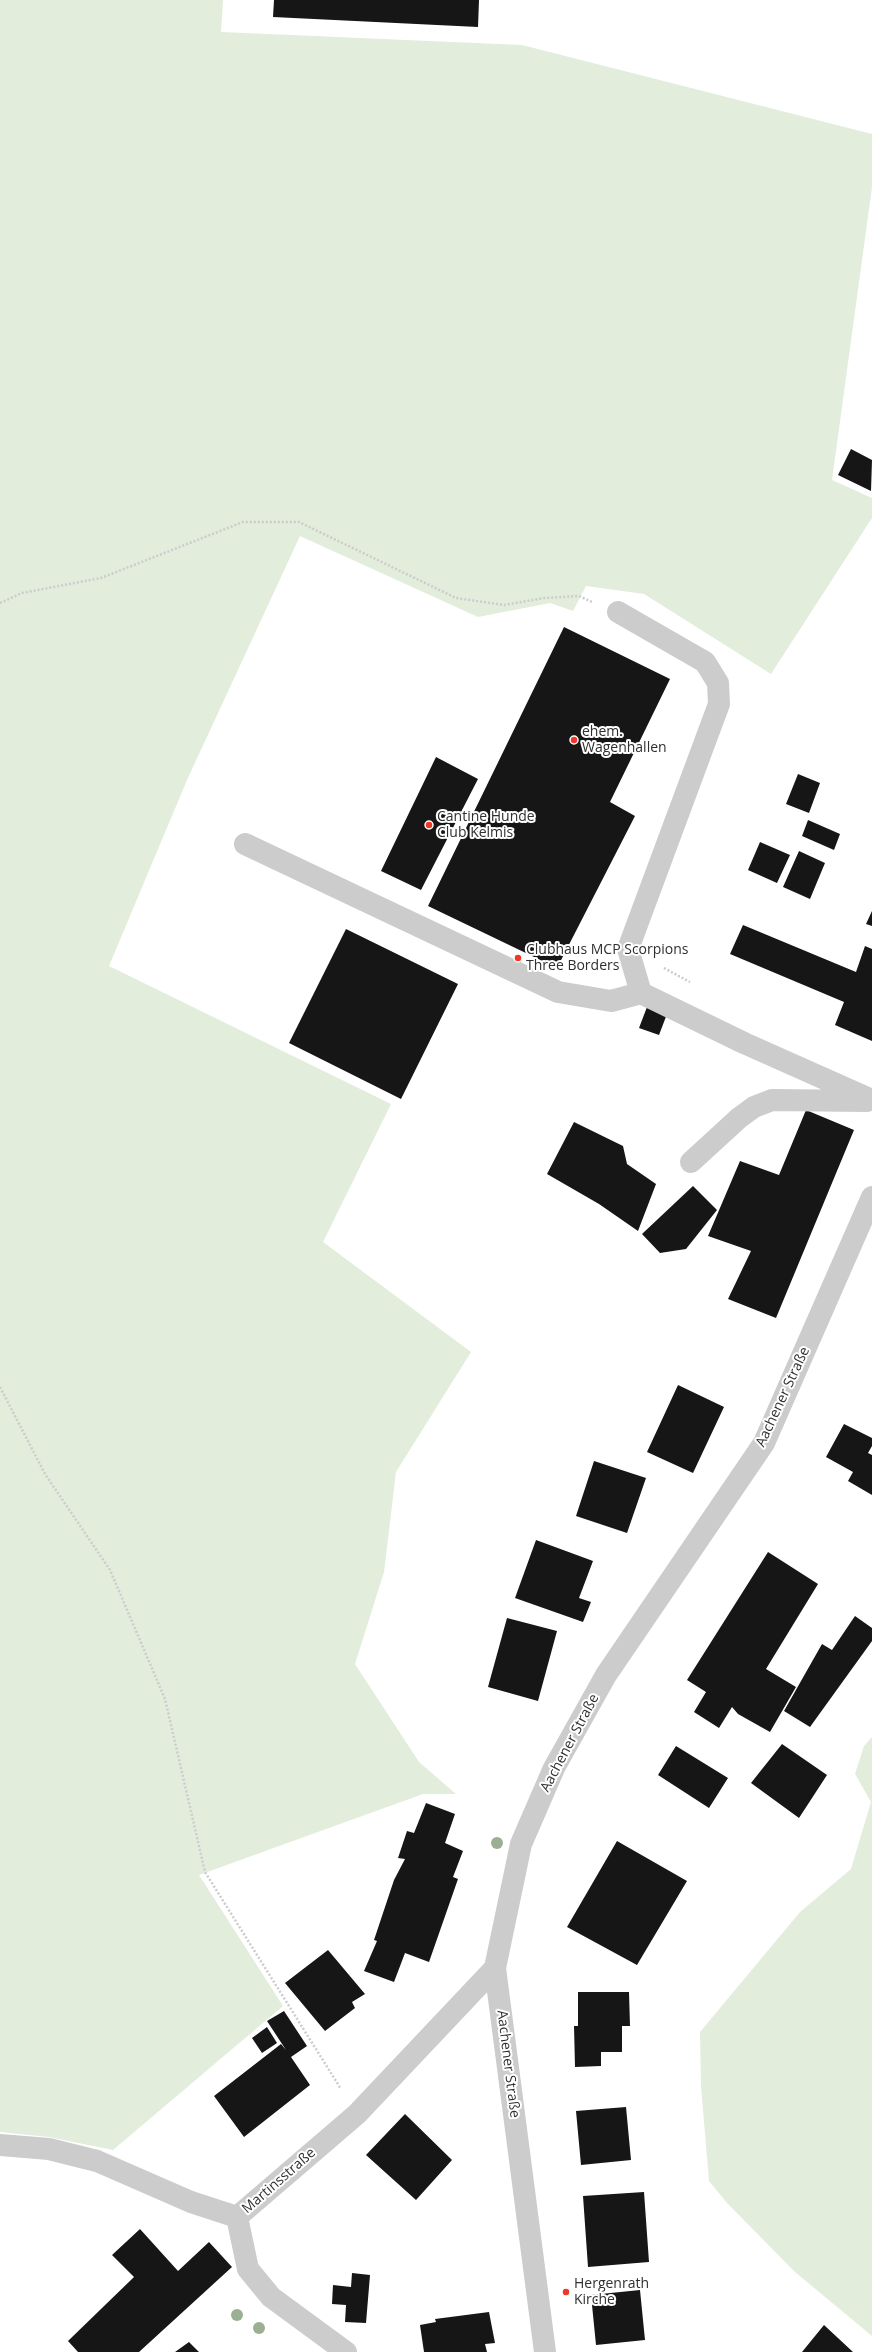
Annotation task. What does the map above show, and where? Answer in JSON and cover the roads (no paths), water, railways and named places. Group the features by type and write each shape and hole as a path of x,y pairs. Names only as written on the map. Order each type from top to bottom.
{"street":[{"path":"618,612 705,662 718,683 719,704 628,949 641,993"},
{"path":"245,844 558,992 611,1001 641,993 744,1043 872,1100"},
{"path":"690,1162 739,1118 754,1107 772,1100 872,1100"},
{"name":"Aachener Straße","path":"544,2352 495,1968 521,1844 554,1768 606,1675 764,1443 872,1197"},
{"name":"Martinsstraße","path":"0,2145 49,2149 97,2161 191,2202 237,2217 357,2114 495,1968"},
{"path":"237,2217 248,2269 271,2297 346,2352"}],"place":[{"name":"ehem. Wagenhallen","path":"574,740"},
{"name":"Cantine Hunde Club Kelmis","path":"429,825"},
{"name":"Clubhaus MCP Scorpions Three Borders","path":"518,958"},
{"name":"Hergenrath Kirche","path":"566,2292"}]}
